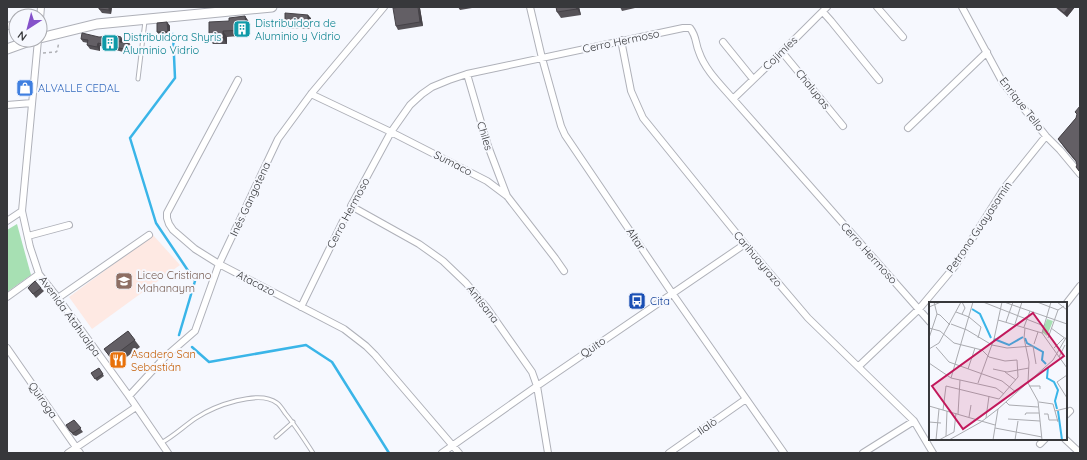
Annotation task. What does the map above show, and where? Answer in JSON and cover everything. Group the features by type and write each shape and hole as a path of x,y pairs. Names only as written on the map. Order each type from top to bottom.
{"main road":[{"path":"48,36 97,24 272,7"}],"street":[{"name":"Inés Gangotena","path":"129,396 164,357 195,331 219,264 278,139 311,94 384,7"},
{"name":"Altar","path":"530,7 542,58 561,126 565,135 672,293 784,453"},
{"path":"877,7 903,38"},
{"name":"Enrique Tello","path":"962,7 1003,83 1046,136 1080,174"},
{"path":"825,9 831,21 879,80"},
{"name":"Cojimíes","path":"733,99 825,9"},
{"name":"Cerro Hermoso","path":"351,206 391,132 410,105 432,87 467,74 621,40 690,28 694,34 699,52 708,70 929,321"},
{"name":"Carihuayrazo","path":"621,40 631,91 643,118 745,244 808,318 914,421 933,453"},
{"path":"723,42 753,79"},
{"name":"Avenida Atahualpa","path":"38,48 22,211 39,274 129,396 168,453"},
{"name":"Chalupas","path":"782,52 843,126"},
{"path":"908,128 987,52"},
{"name":"Chiles","path":"467,74 488,146 507,196"},
{"name":"Atacazo","path":"238,80 168,213 168,224 195,249 219,264 344,329 366,346 459,453"},
{"name":"Sumaco","path":"311,94 391,132 487,181 507,196 564,271"},
{"path":"7,105 32,103"},
{"name":"Petrona Guayasamín","path":"859,366 919,309 955,266 1004,187 1046,136"},
{"path":"1060,150 1065,144"},
{"name":"Antisana","path":"351,206 419,244 443,261 466,283 487,308 532,372 537,386 548,453"},
{"path":"7,221 22,211"},
{"name":"Cerro Hermoso","path":"301,307 343,221"},
{"path":"28,236 69,225"},
{"path":"58,298 149,235"},
{"name":"Quito","path":"442,453 537,386 745,244"},
{"path":"7,297 39,274"},
{"path":"1067,303 1080,286"},
{"name":"Quiroga","path":"7,348 78,450"},
{"name":"Ilalò","path":"669,453 746,399"},
{"path":"68,453 78,450 136,406"},
{"path":"863,453 914,421"},
{"path":"1066,440 1080,453"}],"lane":[{"path":"138,79 145,19"},
{"path":"161,443 214,408 251,398 269,399 278,403 293,422 313,453"},
{"path":"276,437 293,422"}],"path":[{"path":"37,52 57,51 61,32"}],"shaded area":[{"name":"Liceo Cristiano Mahanaym","path":"153,235 180,265 92,329 69,297"}],"green space":[{"path":"17,224 31,275 7,292 7,230"}],"building":[{"path":"99,7 109,7 109,10 99,9"},
{"path":"418,7 420,22 396,26 393,8"},
{"path":"556,7 576,7 577,9 557,12"},
{"path":"1057,7 1069,7 1064,13"},
{"path":"285,13 308,15 308,25 285,24"},
{"path":"245,16 247,30 223,31 223,38 209,39 209,22 229,21 229,18"},
{"path":"167,22 168,32 157,32 157,23"},
{"path":"82,33 99,37 117,36 121,37 120,42 130,44 128,50 98,43 97,47 87,45 88,40 81,39"},
{"path":"1080,106 1080,172 1076,167 1076,161 1058,139 1076,118 1077,114 1075,112"},
{"path":"35,281 41,288 33,294 28,288"},
{"path":"128,331 135,340 111,358 104,349"},
{"path":"99,368 103,374 95,379 91,373"},
{"path":"74,420 81,428 73,433 66,425"}],"waterway":[{"path":"173,34 175,78 130,138 156,223 195,281 179,335"},
{"path":"192,347 209,362 306,345 332,362 389,453"}],"place":[{"name":"Distribuidora de Aluminio y Vidrio","path":"242,29"},
{"name":"Distribuidora Shyris Aluminio Vidrio","path":"110,43"},
{"name":"ALVALLE CEDAL","path":"25,88"},
{"name":"Liceo Cristiano Mahanaym","path":"124,281"},
{"name":"Cita","path":"637,301"},
{"name":"Asadero San Sebastián","path":"118,360"}]}
